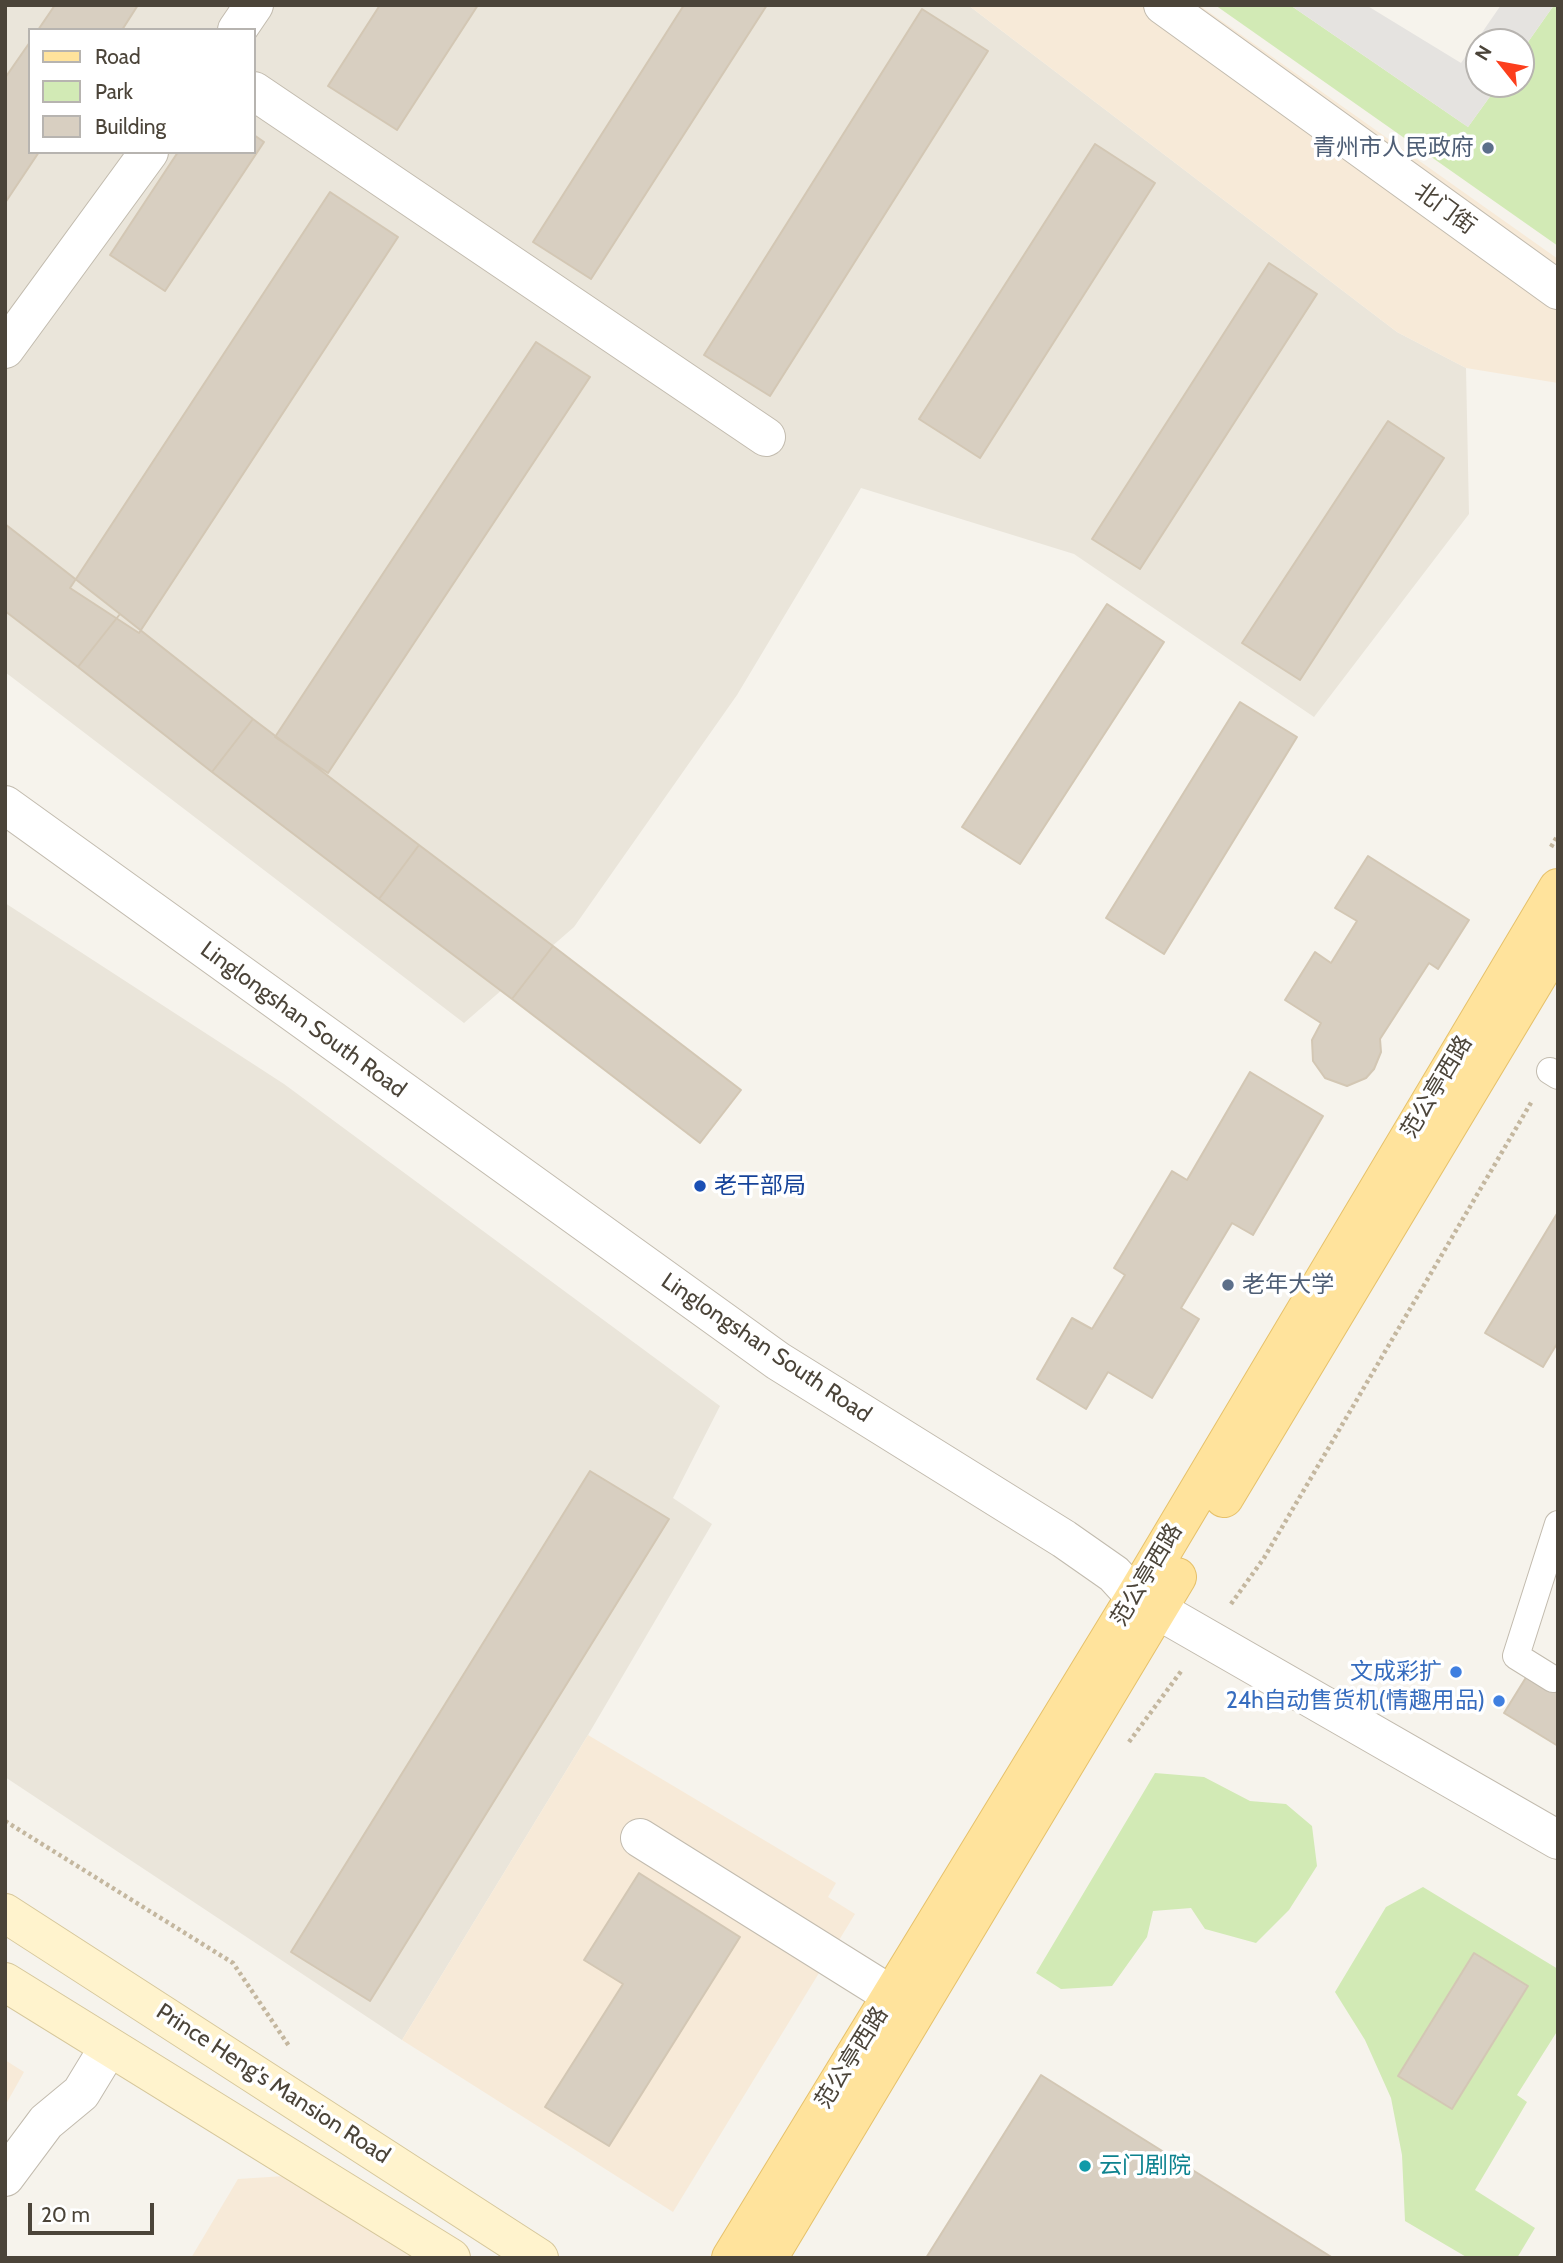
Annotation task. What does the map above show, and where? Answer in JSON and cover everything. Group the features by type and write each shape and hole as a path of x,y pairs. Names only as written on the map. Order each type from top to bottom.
{"main road":[{"name":"范公亭西路","path":"768,2258 1558,888"},
{"name":"范公亭西路","path":"731,2258 891,1995 1147,1602 1558,942"},
{"name":"Prince Heng's Mansion Road","path":"5,1913 539,2258"},
{"path":"5,1982 451,2258"}],"street":[{"path":"238,28 254,5"},
{"name":"北门街","path":"1163,5 1558,290"},
{"path":"256,92 766,437"},
{"path":"5,349 148,154"},
{"name":"Linglongshan South Road","path":"5,805 778,1361 1064,1539 1114,1574 1147,1602 1558,1840"},
{"path":"640,1838 891,1995"},
{"path":"5,2177 46,2122 81,2093 109,2047"}],"lane":[{"path":"1553,1679 1516,1656 1558,1524"}],"path":[{"path":"1264,1558 1554,1074"},
{"path":"5,1821 233,1963 295,2054"}],"shaded area":[{"path":"5,5 968,5 1397,332 1466,368 1469,514 1314,717 1074,554 861,488 737,695 574,927 464,1023 5,672"},
{"path":"968,5 1199,5 1558,259 1558,383 1466,368 1397,332"},
{"path":"1290,5 1366,5 1461,63 1465,57 1465,98 1489,98 1468,127"},
{"path":"1501,5 1554,5 1535,32 1535,28 1485,28"},
{"path":"5,903 284,1084 720,1406 673,1498 712,1524 588,1735 402,2040 5,1777"},
{"path":"588,1735 836,1883 828,1897 855,1914 673,2212 402,2040"},
{"path":"5,2060 24,2072 5,2106"},
{"path":"285,2176 413,2258 191,2258 238,2179"}],"green space":[{"path":"1215,5 1290,5 1468,127 1489,98 1535,98 1535,32 1554,5 1558,5 1558,246"},
{"path":"1155,1773 1204,1777 1250,1801 1286,1804 1312,1826 1317,1866 1289,1910 1256,1943 1205,1929 1191,1908 1153,1911 1147,1937 1112,1986 1061,1989 1036,1973"},
{"path":"1423,1887 1558,1969 1558,2030 1517,2095 1527,2102 1475,2190 1535,2228 1517,2258 1468,2258 1405,2221 1402,2155 1391,2098 1365,2040 1335,1992 1386,1907","holes":["1474,1953 1528,1986 1452,2109 1399,2076"]}],"building":[{"path":"55,5 138,5 123,28 39,28"},
{"path":"380,5 478,5 397,130 328,86"},
{"path":"684,5 767,5 591,279 533,242"},
{"path":"922,9 988,51 770,396 704,355"},
{"path":"28,45 28,154 38,154 5,203 5,78"},
{"path":"256,136 264,142 165,291 110,255 177,154 256,154"},
{"path":"1095,144 1155,183 980,458 919,419"},
{"path":"330,192 398,237 139,633 70,588"},
{"path":"1269,263 1317,294 1140,569 1092,539"},
{"path":"536,342 590,377 328,773 275,737"},
{"path":"1388,421 1444,458 1300,680 1242,643"},
{"path":"5,524 120,614 78,667 5,611"},
{"path":"1107,604 1164,642 1020,864 962,827"},
{"path":"120,614 253,719 212,772 78,667"},
{"path":"1240,702 1297,737 1164,954 1106,918"},
{"path":"253,719 419,845 379,899 212,772"},
{"path":"419,845 553,946 512,999 379,899"},
{"path":"1368,856 1469,920 1438,969 1429,963 1380,1039 1381,1052 1374,1069 1366,1078 1347,1086 1325,1078 1313,1061 1312,1040 1321,1023 1285,1000 1315,952 1331,963 1357,921 1335,908"},
{"path":"553,946 741,1090 700,1143 512,999"},
{"path":"1250,1072 1323,1116 1253,1235 1232,1223 1181,1308 1199,1319 1152,1398 1108,1372 1086,1409 1037,1379 1072,1318 1092,1329 1125,1275 1114,1268 1172,1171 1187,1180"},
{"path":"1558,1212 1558,1342 1543,1367 1485,1333"},
{"path":"590,1471 669,1519 370,2001 291,1952"},
{"path":"1530,1671 1558,1688 1558,1746 1504,1713"},
{"path":"639,1873 740,1937 609,2146 545,2107 623,1984 584,1960"},
{"path":"1474,1953 1528,1986 1452,2109 1398,2076"},
{"name":"云门剧院","path":"1041,2075 1333,2258 926,2258"}],"place":[{"name":"青州市人民政府","path":"1488,148"},
{"name":"老干部局","path":"700,1186"},
{"name":"老年大学","path":"1228,1285"},
{"name":"文成彩扩","path":"1456,1672"},
{"name":"24h自动售货机(情趣用品)","path":"1499,1701"},
{"name":"云门剧院","path":"1085,2166"}]}
